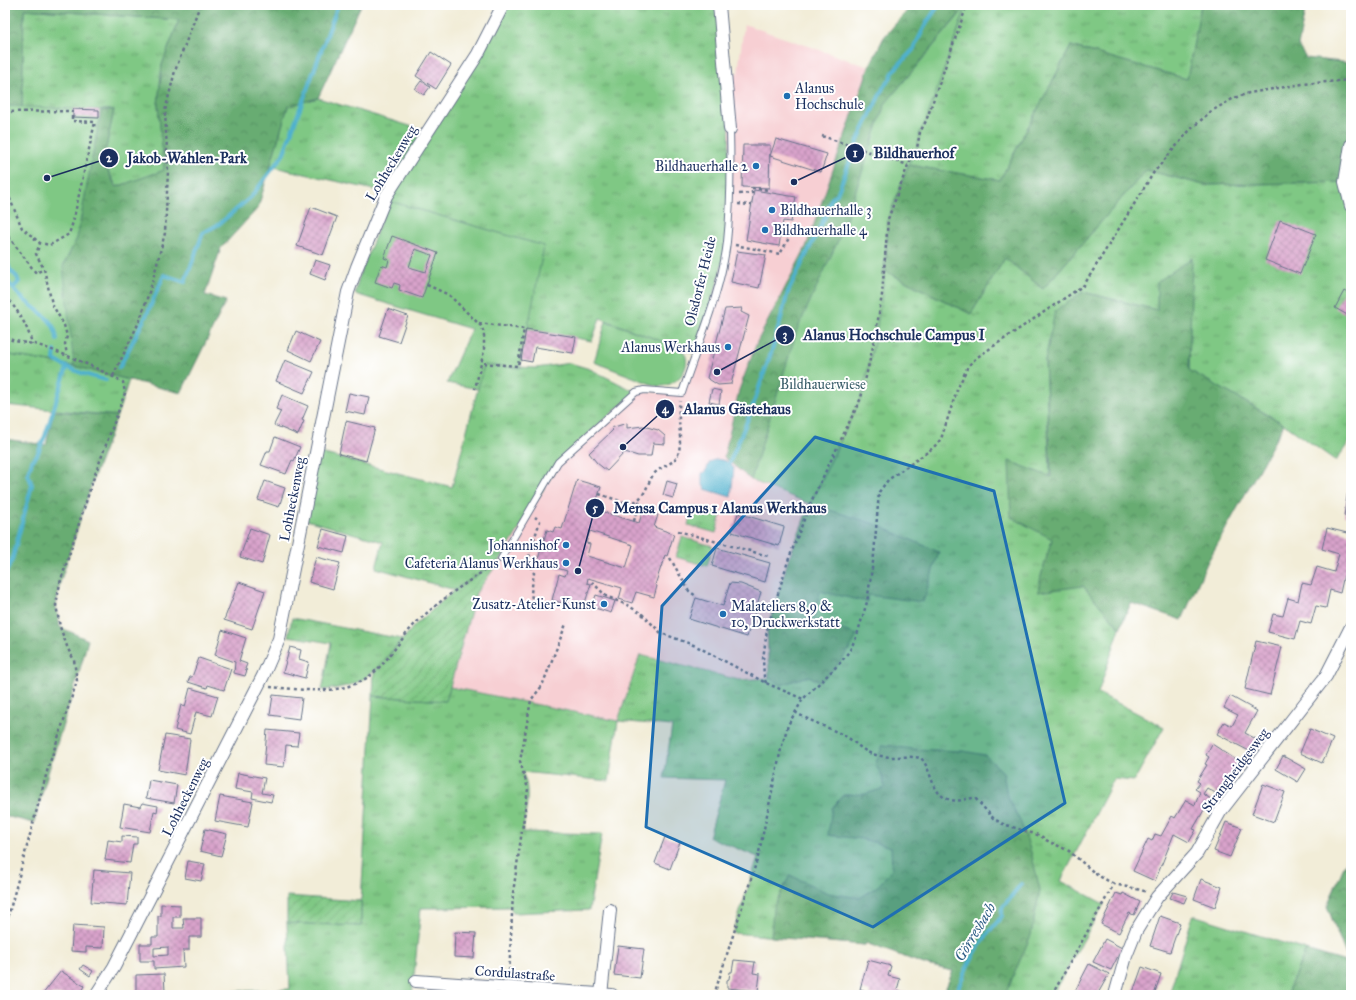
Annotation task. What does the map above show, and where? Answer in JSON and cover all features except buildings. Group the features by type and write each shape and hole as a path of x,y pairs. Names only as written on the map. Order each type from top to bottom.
{"street":[{"name":"Lohheckenweg","path":"96,995 114,967 129,939 274,655 284,620 323,423 327,395 352,279 384,200 478,54 503,5"},
{"name":"Olsdorfer Heide","path":"719,5 730,129"},
{"path":"1351,145 1345,182 1351,206"},
{"name":"Strangheidgesweg","path":"1114,995 1126,956 1136,931 1157,897 1197,853 1220,812 1326,676 1351,627"},
{"path":"605,995 610,910"},
{"name":"Cordulastraße","path":"416,981 605,995"}],"lane":[{"name":"Olsdorfer Heide","path":"682,393 709,315 727,243 730,194 730,129"},
{"path":"501,559 558,462 636,392 644,390 682,393"}],"path":[{"path":"113,376 140,320 152,283 165,233 168,171 165,111 175,71 200,5"},
{"path":"766,683 763,673 765,638 788,560 810,504 861,398 875,338 882,295 888,219 908,165 917,148 920,132 926,121 967,5"},
{"path":"714,995 758,857 781,749 788,725 803,700 841,662 850,650 857,635 867,602 874,555 879,492 888,480 933,448 941,439 957,390 968,366 976,358 1084,285 1154,172 1190,130 1210,112 1234,98 1249,93 1302,84 1351,80"},
{"path":"5,112 72,111 72,121 95,122 69,234 50,245 40,243 22,228 5,187"},
{"path":"822,136 857,150 908,165"},
{"path":"730,194 752,193 752,188 770,190"},
{"path":"727,243 780,254 794,229"},
{"path":"5,232 36,273 44,268"},
{"path":"40,243 36,254 44,268 50,299 64,325 67,336 65,344 67,355"},
{"path":"427,285 449,295 478,323 484,333 485,342 482,363 475,388"},
{"path":"5,297 16,308 20,318 30,332 32,344"},
{"path":"478,323 524,329 518,366 482,363"},
{"path":"5,338 13,342 32,344 67,355 123,382 125,392 93,480 62,575 56,605 60,627 77,670 77,681 48,768 5,928"},
{"path":"634,521 640,498 656,471 674,460 677,456 679,447 678,413 682,393"},
{"path":"599,494 627,502 640,498"},
{"path":"528,511 540,521 530,552 529,560 534,573 531,593 534,610"},
{"path":"678,531 768,556"},
{"path":"670,558 689,591 696,596"},
{"path":"258,686 322,690 336,689 358,683 380,666 402,639 428,612 452,593 501,559"},
{"path":"592,582 606,596 628,605 642,614 661,633 696,646 766,683 803,700"},
{"path":"509,987 513,893 528,789 520,761 531,700 542,686 566,624"},
{"path":"795,712 812,722 845,736 858,747 874,755 896,758 921,758 935,789 941,796 950,800 958,801 975,798 994,819 1003,824 1041,836 1069,851 1096,875 1114,884 1141,890 1157,897"},
{"path":"1052,995 1114,884"},
{"path":"1351,918 1349,919 1351,922"}],"highlighted area":[{"path":"815,437 994,491 1065,803 873,927 646,827 662,606"}],"shaded area":[{"path":"744,24 869,67 806,247 757,342 739,390 724,457 751,480 810,504 788,561 767,630 769,678 739,680 640,655 618,721 450,687 476,593 501,559 552,470 636,392 682,393 695,354 725,72 738,73"}],"green space":[{"path":"5,5 361,5 318,98 288,106 258,208 221,248 205,295 226,301 181,393 74,366 5,354 5,187 63,266 77,238 101,110 114,110 103,162 116,187 164,170 158,105 162,65 179,20 24,9 22,107 5,106"},
{"path":"508,5 716,5 730,112 727,243 717,285 695,354 600,318 592,341 526,329 544,246 389,201 383,192 270,166 288,106 318,98 433,133"},
{"path":"912,5 967,5 885,104 842,232 797,330 751,480 724,457 739,390 757,342 806,247 869,67 884,37"},
{"path":"967,5 1201,5 1187,79 1071,46 1000,180 908,165 917,148 920,132 926,121"},
{"path":"1201,5 1306,5 1298,46 1306,58 1351,63 1351,206 1345,182 1204,185 1146,170 1043,289 1005,258 971,314 885,271 888,219 908,165 1000,180 1071,46 1187,79"},
{"name":"Bildhauerwiese","path":"966,7 926,121 920,132 917,148 908,165 888,219 882,295 875,338 861,398 810,504 751,480 797,330 842,232 885,104"},
{"path":"24,9 179,20 162,65 158,105 165,170 117,187 103,162 114,110 101,110 101,119 5,106 22,107"},
{"path":"5,106 101,110 77,238 63,266 74,366 5,354"},
{"path":"1146,170 1204,185 1345,182 1351,206 1351,442 1349,442 1336,461 1284,424 1189,370 1191,258 1157,310 1083,292 1045,361 1053,539 1041,576 1083,586 1120,628 1098,693 1164,727 1134,781 1114,779 1061,881 1104,904 1052,995 973,995 946,988 953,971 927,965 866,943 865,945 733,933 758,857 709,837 725,780 664,778 672,726 618,721 640,655 739,680 769,678 767,630 788,561 810,504 861,398 875,338 885,271 971,314 1005,258 1043,289"},
{"path":"389,201 544,246 520,368 484,365 478,389 447,383 471,329 355,294 359,277"},
{"path":"1192,258 1189,370 1284,424 1207,563 1182,620 1131,603 1120,628 1083,586 1038,592 1052,539 1011,517 1009,461 1051,477 1045,361 1055,311 1083,292 1157,310 1157,282"},
{"path":"606,321 680,348 685,354 687,360 683,373 678,379 671,383 664,386 656,386 594,362"},
{"path":"5,354 74,366 129,380 117,416 5,405"},
{"path":"570,363 590,369 636,392 565,454 501,559 455,590 376,568 383,542 303,519 317,452 452,487 484,365 536,368"},
{"path":"54,411 117,416 93,480 60,583 56,605 60,627 88,640 34,823 5,816 5,439 46,445"},
{"path":"810,504 875,524 939,552 923,602 868,595 867,602 820,591 814,620 857,635 850,649 841,661 820,682 809,676 781,685 769,678 767,630 788,561"},
{"path":"693,506 721,514 716,533 688,525"},
{"path":"682,537 713,546 707,566 676,557"},
{"path":"501,559 476,593 446,701 373,696 374,673 415,625 455,590"},
{"path":"292,618 402,639 377,668 361,681 338,688 322,690 331,643 288,636"},
{"path":"450,687 618,721 609,781 522,772 527,786 523,832 602,834 589,910 513,913 510,907 421,908 412,995 211,995 210,992 290,989 287,923 361,926 361,901 373,696 445,701"},
{"path":"883,745 912,749 963,751 985,755 1003,772 1007,795 1021,823 1031,852 1040,890 1031,935 1005,995 973,995 946,988 953,971 927,965 866,943 865,945 771,937 773,908 790,875 828,893 860,898 879,885 892,869 891,847 861,839 828,835 832,808 843,795 865,794 885,788 882,775 875,765"},
{"path":"1351,850 1351,995 1286,995 1306,950 1349,963 1327,906"},
{"path":"287,896 361,901 361,926 287,923"},
{"path":"1193,915 1306,950 1286,995 1169,995"}],"water":[{"path":"716,459 726,461 734,468 731,497 705,489 702,483 702,473 705,472 710,462"}],"waterway":[{"path":"119,368 147,314 164,275 185,282 203,233 219,224 251,197 283,155 338,5"},
{"path":"729,464 750,414 774,344 788,292 825,217 831,199 837,194 860,136 884,86 890,79 894,70 913,50 927,22 939,5"},
{"path":"5,257 10,270 17,277 19,282 13,288 18,295 46,317 55,331 57,340"},
{"path":"5,279 13,288"},
{"path":"55,351 54,360 79,372 106,380"},
{"path":"5,574 12,560 32,485 28,474 32,461 37,455 45,436 67,367"},
{"name":"Görresbach","path":"956,995 969,963 1002,916 1002,908 1021,884"}],"place":[{"name":"Alanus Hochschule","path":"787,96"},
{"name":"Bildhauerhalle 2","path":"756,166"},
{"name":"Jakob-Wahlen-Park","path":"47,178"},
{"name":"Bildhauerhof","path":"794,182"},
{"name":"Bildhauerhalle 3","path":"772,210"},
{"name":"Bildhauerhalle 4","path":"765,230"},
{"name":"Alanus Werkhaus","path":"728,347"},
{"name":"Alanus Hochschule Campus I","path":"717,372"},
{"name":"Alanus Gästehaus","path":"623,447"},
{"name":"Johannishof","path":"566,545"},
{"name":"Cafeteria Alanus Werkhaus","path":"566,563"},
{"name":"Mensa Campus 1 Alanus Werkhaus","path":"578,571"},
{"name":"Zusatz-Atelier-Kunst","path":"604,604"},
{"name":"Malateliers 8,9 & 10, Druckwerkstatt","path":"723,614"}]}
